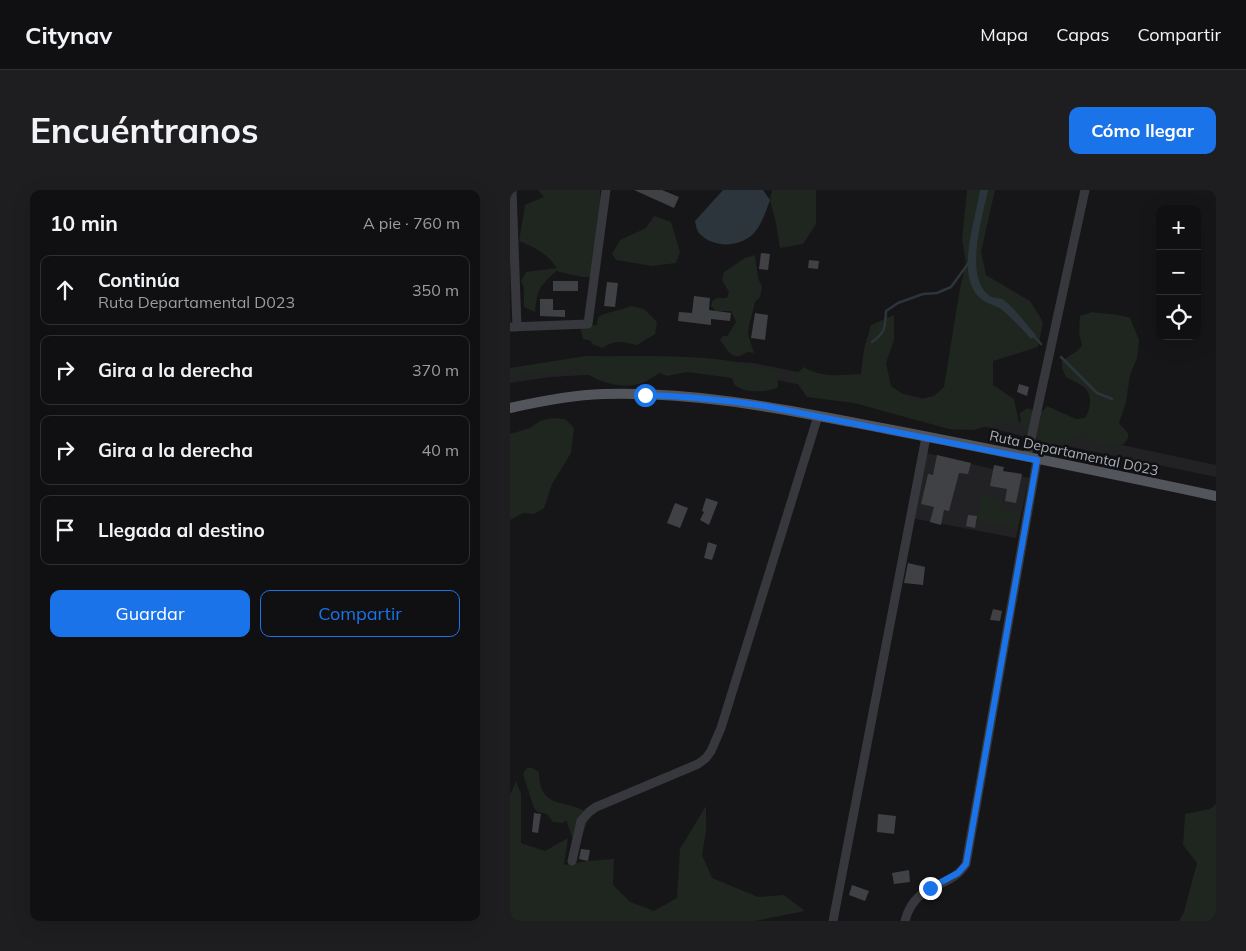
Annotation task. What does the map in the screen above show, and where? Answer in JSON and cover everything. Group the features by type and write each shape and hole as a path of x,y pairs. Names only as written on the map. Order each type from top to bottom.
{"main road":[{"name":"Ruta Departamental D023","path":"510,408 551,399 602,394 686,396 726,400 926,436 1216,496"}],"street":[{"path":"512,190 513,327 588,324 606,190"},
{"path":"906,921 911,906 922,894 958,873 966,864 1032,458 1085,190"},
{"path":"572,861 581,821 589,812 596,807 690,768 706,758 711,751 721,728 818,416"},
{"path":"834,921 926,436"}],"shaded area":[{"path":"538,190 600,190 600,202 594,277 582,277 556,271 540,288 535,312 524,307 524,288 521,281 526,272 557,268 540,251 519,241 525,205 544,197"},
{"path":"723,190 763,190 770,200 763,219 755,232 746,239 733,244 720,244 707,239 697,229 695,221"},
{"path":"772,190 816,190 816,224 803,244 780,248 770,200"},
{"path":"967,190 995,190 981,252 986,275 1030,301 1043,322 1038,347 993,361 993,385 1014,399 1019,423 996,424 973,430 949,429 854,403 807,397 793,377 804,367 824,374 861,374 864,349 871,325 894,315 894,340 886,363 891,386 913,401 934,396 944,387 960,288 966,263 962,239"},
{"path":"980,190 988,190 979,230 976,262 982,288 990,296 1005,301 1017,313 1036,335 1031,339 1001,309 981,299 972,286 968,273 969,245"},
{"path":"654,216 671,222 680,252 676,263 652,266 616,260 612,254 620,240 646,228"},
{"path":"755,255 758,278 762,287 760,297 755,302 748,334 754,353 747,352 734,356 720,340 723,336 727,336 736,322 731,311 716,311 711,306 713,300 717,298 727,298 729,292 722,280 724,272 745,258"},
{"path":"631,306 644,309 657,322 655,334 637,345 615,342 603,348 583,339 580,326 597,325 598,317"},
{"path":"1092,312 1130,318 1139,340 1137,358 1130,375 1126,402 1119,423 1128,433 1128,438 1124,444 1108,447 1094,441 1075,437 1055,453 1045,452 1039,449 1042,439 1029,435 1021,428 1020,413 1028,408 1040,414 1047,406 1076,419 1085,418 1090,406 1089,394 1080,384 1066,377 1062,368 1062,361 1082,346 1079,333 1080,316"},
{"path":"586,356 658,356 731,361 777,372 778,387 769,390 750,391 739,388 735,385 732,378 687,372 667,376 660,373 642,383 631,385 607,383 579,369 520,375 510,378 510,368"},
{"path":"677,358 753,363 888,390 1042,428 1216,465 1216,477 1038,440 884,401 750,375 676,370 550,377 510,383 510,372"},
{"path":"552,418 565,419 574,428 571,453 552,484 544,508 534,514 523,513 510,520 510,434 530,428 540,421"},
{"path":"926,453 1029,478 1016,538 911,518"},
{"path":"982,495 1002,498 1003,510 1021,511 1017,530 977,520"},
{"path":"527,768 532,768 539,772 540,783 547,797 559,803 583,810 588,819 582,837 572,837 566,820 563,823 553,822 547,814 538,812 534,808 523,774"},
{"path":"516,781 521,794 521,843 545,851 568,838 564,865 614,859 613,885 630,902 654,911 677,898 680,849 706,806 706,831 702,855 712,878 758,897 784,895 805,911 755,921 510,921 510,795"},
{"path":"1216,804 1216,921 1179,921 1184,912 1197,863 1183,845 1185,814 1210,809"}],"building":[{"path":"634,190 662,190 679,197 674,208"},
{"path":"761,253 770,254 768,270 759,269"},
{"path":"809,260 819,261 818,269 808,268"},
{"path":"553,281 578,281 578,291 553,291"},
{"path":"607,282 618,283 615,307 604,306"},
{"path":"694,296 710,298 709,310 731,313 730,321 711,319 711,325 678,321 679,312 692,313"},
{"path":"540,299 553,299 553,310 565,310 565,317 540,316"},
{"path":"755,313 768,315 765,340 751,338"},
{"path":"1019,384 1029,387 1027,396 1017,392"},
{"path":"937,455 971,463 968,474 959,473 949,511 944,510 941,525 930,522 934,507 921,504 928,474 933,475"},
{"path":"1138,464 1150,466 1149,473 1137,471"},
{"path":"994,465 1004,467 1003,471 1022,474 1016,503 1005,501 1007,489 990,486"},
{"path":"706,498 718,502 709,525 700,520 704,512 702,511"},
{"path":"675,503 688,508 680,528 667,523"},
{"path":"968,515 977,516 975,528 966,526"},
{"path":"708,542 717,545 712,560 704,558"},
{"path":"908,563 925,567 923,585 904,583"},
{"path":"993,609 1002,611 1000,621 990,620"},
{"path":"534,813 541,814 538,833 532,832"},
{"path":"878,814 896,816 894,834 877,832"},
{"path":"581,849 590,850 588,861 579,859"},
{"path":"909,870 910,882 894,884 892,873"},
{"path":"852,885 869,891 865,901 849,895"}],"waterway":[{"path":"872,342 884,329 886,311 898,303 923,294 937,293 951,287 970,261"},
{"path":"1032,334 1041,344"},
{"path":"1061,357 1097,393 1112,399"}],"route":[{"path":"645,395 686,396 765,406 926,436 1037,460 966,864 958,873 930,888"}]}
